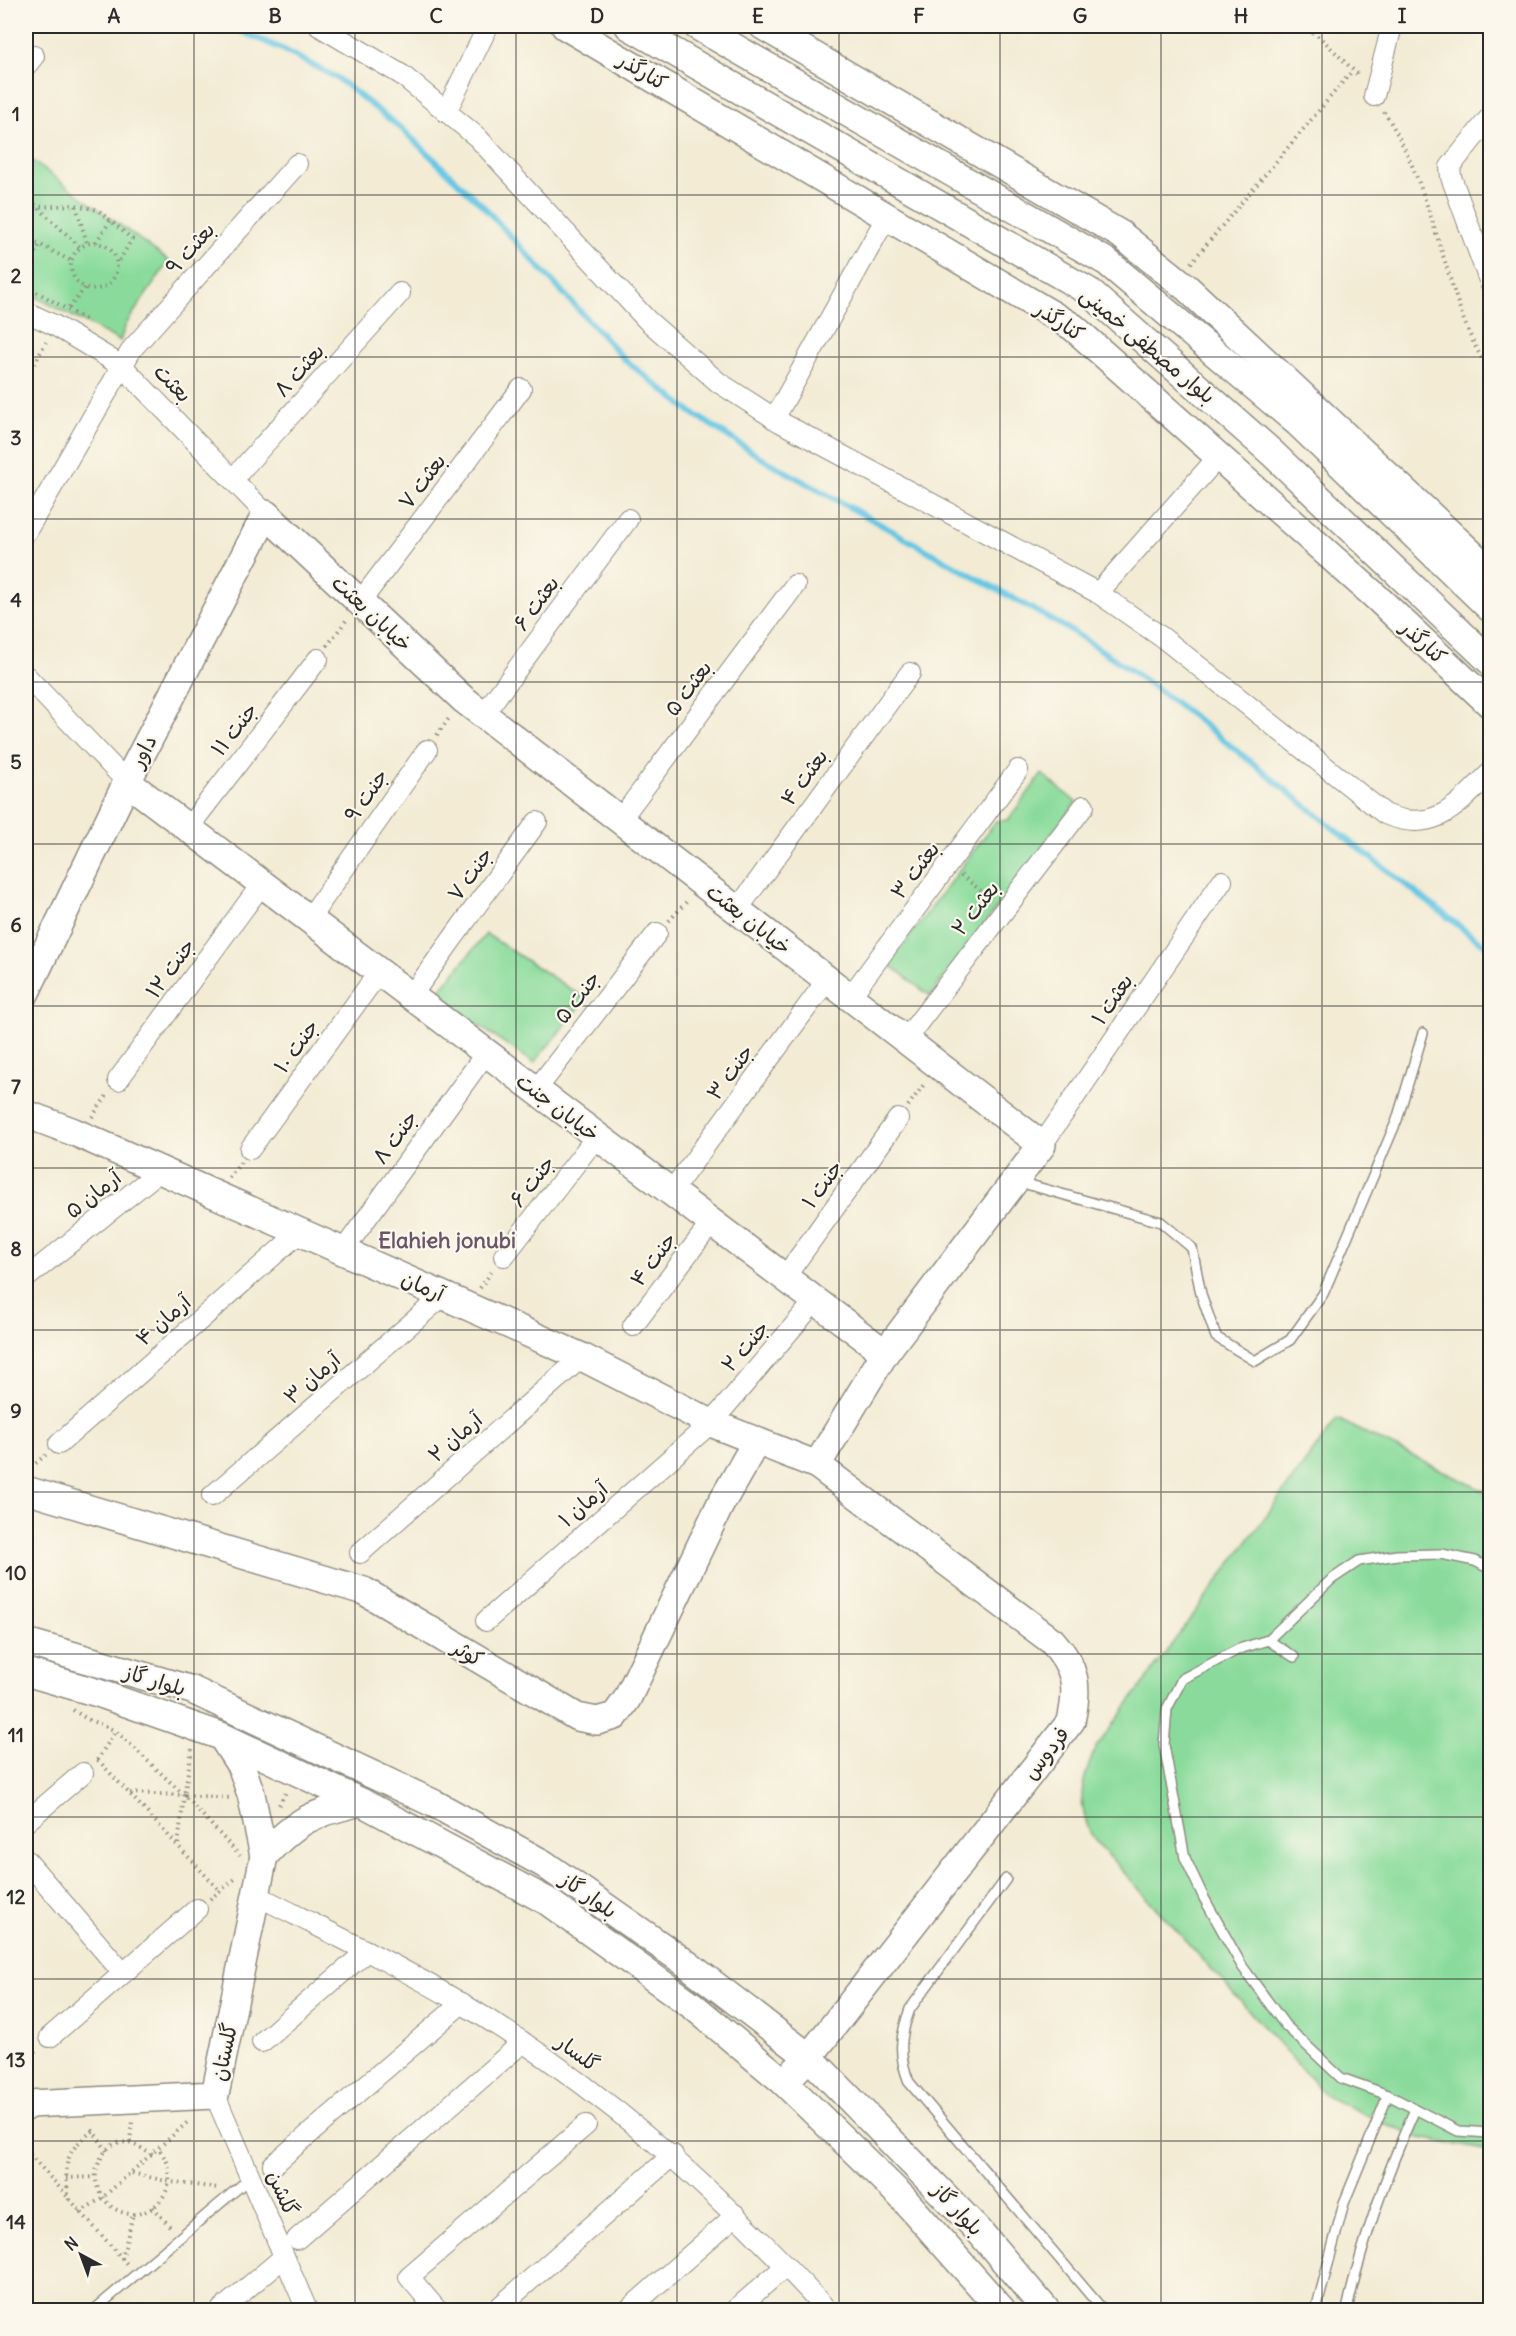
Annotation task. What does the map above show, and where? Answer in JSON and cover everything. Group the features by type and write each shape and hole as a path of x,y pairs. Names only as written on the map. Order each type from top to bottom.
{"street":[{"path":"319,26 402,75 477,137 647,320 718,382 774,419 1098,593 1163,638 1385,814 1405,823 1428,820 1454,808 1491,773"},
{"path":"446,112 488,26"},
{"name":"کنارگذر","path":"565,26 1073,327 1219,456 1491,704"},
{"name":"بلوار مصطفی خمینی","path":"629,26 1088,291 1271,452 1491,661"},
{"name":"بلوار مصطفی خمینی","path":"697,26 1107,262 1298,423 1491,608"},
{"path":"764,26 1120,234 1177,280 1491,571"},
{"path":"1374,96 1392,26"},
{"path":"1491,117 1450,167 1451,177 1491,283"},
{"name":"بعثت ۹","path":"26,532 132,349 297,164"},
{"path":"774,419 887,216"},
{"name":"بعثت ۸","path":"233,479 400,292"},
{"name":"بعثت","path":"26,312 54,325 122,366 266,514"},
{"name":"بعثت ۷","path":"360,602 521,389"},
{"path":"1098,593 1219,456"},
{"name":"خیابان بعثت","path":"266,514 473,707 1042,1145"},
{"name":"داور","path":"26,992 127,782 266,514"},
{"name":"بعثت ۶","path":"473,707 628,519"},
{"name":"بعثت ۵","path":"620,820 795,585"},
{"name":"جنت ۱۱","path":"188,828 318,659"},
{"name":"بعثت ۴","path":"737,910 910,673"},
{"path":"26,676 127,782"},
{"name":"جنت ۹","path":"309,919 427,750"},
{"name":"بعثت ۳","path":"850,998 1018,770"},
{"name":"خیابان جنت","path":"127,782 885,1353"},
{"name":"بعثت ۲","path":"905,1040 1084,806"},
{"name":"جنت ۷","path":"411,996 537,822"},
{"name":"بعثت ۱","path":"1042,1145 1222,880"},
{"name":"جنت ۱۲","path":"118,1080 261,885"},
{"name":"جنت ۵","path":"536,1090 657,933"},
{"name":"جنت ۱۰","path":"250,1149 379,972"},
{"name":"جنت ۳","path":"671,1192 827,980"},
{"name":"جنت ۸","path":"343,1251 486,1053"},
{"name":"آرمان","path":"26,1114 161,1170 582,1357 711,1423 818,1465"},
{"name":"جنت ۱","path":"784,1277 898,1119"},
{"name":"جنت ۶","path":"504,1256 597,1136"},
{"path":"818,1465 885,1353 1042,1145"},
{"name":"آرمان ۵","path":"26,1278 161,1170"},
{"name":"جنت ۴","path":"633,1326 712,1222"},
{"name":"آرمان ۴","path":"59,1444 300,1232"},
{"name":"آرمان ۳","path":"212,1496 455,1300"},
{"name":"جنت ۲","path":"711,1423 816,1300"},
{"name":"آرمان ۲","path":"360,1553 582,1357"},
{"name":"آرمان ۱","path":"486,1621 711,1423"},
{"name":"کوثر","path":"26,1490 364,1592 577,1717 597,1721 615,1716 627,1699 720,1505 756,1442"},
{"name":"فردوس","path":"784,2082 810,2057 1071,1721 1076,1701 1074,1675 1066,1656 1052,1641 818,1465"},
{"name":"بلوار گاز","path":"26,1642 192,1690 435,1804 544,1864 683,1961 810,2057 979,2231 1046,2310"},
{"name":"بلوار گاز","path":"26,1672 98,1693 209,1732 361,1802 547,1901 693,2006 784,2082 902,2197 1002,2310"},
{"name":"گلستان","path":"27,2104 215,2095 256,1895 257,1862 251,1794 242,1768 209,1732"},
{"path":"26,1822 83,1773"},
{"path":"257,1862 282,1837 308,1817 325,1810 361,1802"},
{"path":"26,1860 123,1973"},
{"name":"گلسار","path":"256,1895 367,1951 462,2003 522,2042 673,2155 736,2215 827,2310"},
{"path":"50,2037 197,1909"},
{"path":"261,2042 367,1951"},
{"path":"273,2165 462,2003"},
{"path":"297,2239 522,2042"},
{"name":"گلشن","path":"215,2095 243,2184 284,2257 307,2310"},
{"path":"437,2310 409,2277 586,2125"},
{"path":"496,2310 673,2155"},
{"path":"628,2310 736,2215"},
{"path":"220,2310 284,2257"},
{"path":"735,2310 786,2266"}],"lane":[{"path":"1016,1182 1161,1222 1192,1248 1201,1294 1216,1336 1255,1361 1290,1340 1323,1294 1397,1120 1423,1033"},
{"path":"1491,1569 1475,1561 1441,1554 1397,1555 1359,1561 1332,1579 1268,1640 1239,1649 1182,1680 1167,1709 1164,1745 1185,1858 1204,1898 1242,1966 1285,2025 1341,2078 1388,2095 1458,2131 1491,2133"},
{"path":"1268,1640 1294,1657"},
{"path":"1006,1879 910,2009 903,2028 900,2050 902,2065 909,2082 1103,2310"},
{"path":"1316,2310 1344,2203 1388,2095"},
{"path":"1347,2310 1357,2265 1372,2216 1415,2109"},
{"path":"94,2310 243,2184"}],"path":[{"path":"1302,26 1322,38 1353,69 1398,133 1436,231 1461,314 1491,371"},
{"path":"1177,280 1353,69"},
{"path":"26,196 80,247"},
{"path":"76,205 87,243"},
{"path":"26,216 36,207 76,205 98,210 132,239 118,263 114,279 101,289 85,288 73,277 71,261 80,247 87,243 96,242 111,249 118,263"},
{"path":"96,242 111,220"},
{"path":"26,237 71,261"},
{"path":"26,268 40,244"},
{"path":"318,659 360,602"},
{"path":"427,750 473,707"},
{"path":"949,866 1005,910"},
{"path":"657,933 703,884"},
{"path":"898,1119 938,1065"},
{"path":"80,1135 118,1080"},
{"path":"216,1195 250,1149"},
{"path":"455,1300 504,1256"},
{"path":"26,1472 59,1444"},
{"path":"83,1773 98,1759 116,1731 257,1862 197,1909"},
{"path":"178,1846 184,1795 209,1732"},
{"path":"98,1759 220,1891"},
{"path":"129,1793 227,1799 251,1794 308,1817"},
{"path":"80,2211 102,2198 159,2149 215,2095"},
{"path":"69,2200 66,2178 68,2154 77,2142 93,2131 107,2151"},
{"path":"152,2155 135,2143 123,2140 101,2157 96,2177 102,2198 115,2210 133,2214 153,2207 164,2198 170,2182 168,2164 159,2149"},
{"path":"26,2150 136,2275"},
{"path":"131,2173 170,2182 243,2184"},
{"path":"66,2178 96,2177"},
{"path":"153,2207 179,2238"},
{"path":"122,2259 133,2214"}],"green space":[{"path":"26,156 169,261 126,324 120,341 26,292"},
{"path":"1042,774 1076,802 930,996 889,964 996,821 1008,820"},
{"path":"486,934 586,999 534,1063 435,996"},
{"path":"1337,1419 1490,1494 1490,2151 1415,2137 1327,2097 1092,1837 1084,1813 1082,1793 1086,1773 1095,1749"}],"waterway":[{"path":"229,26 282,49 337,78 402,129 482,205 625,360 691,412 763,459 1070,630 1130,670 1188,712 1385,869 1490,948"}],"district":[{"name":"Elahieh jonubi","path":"447,1240"}]}
